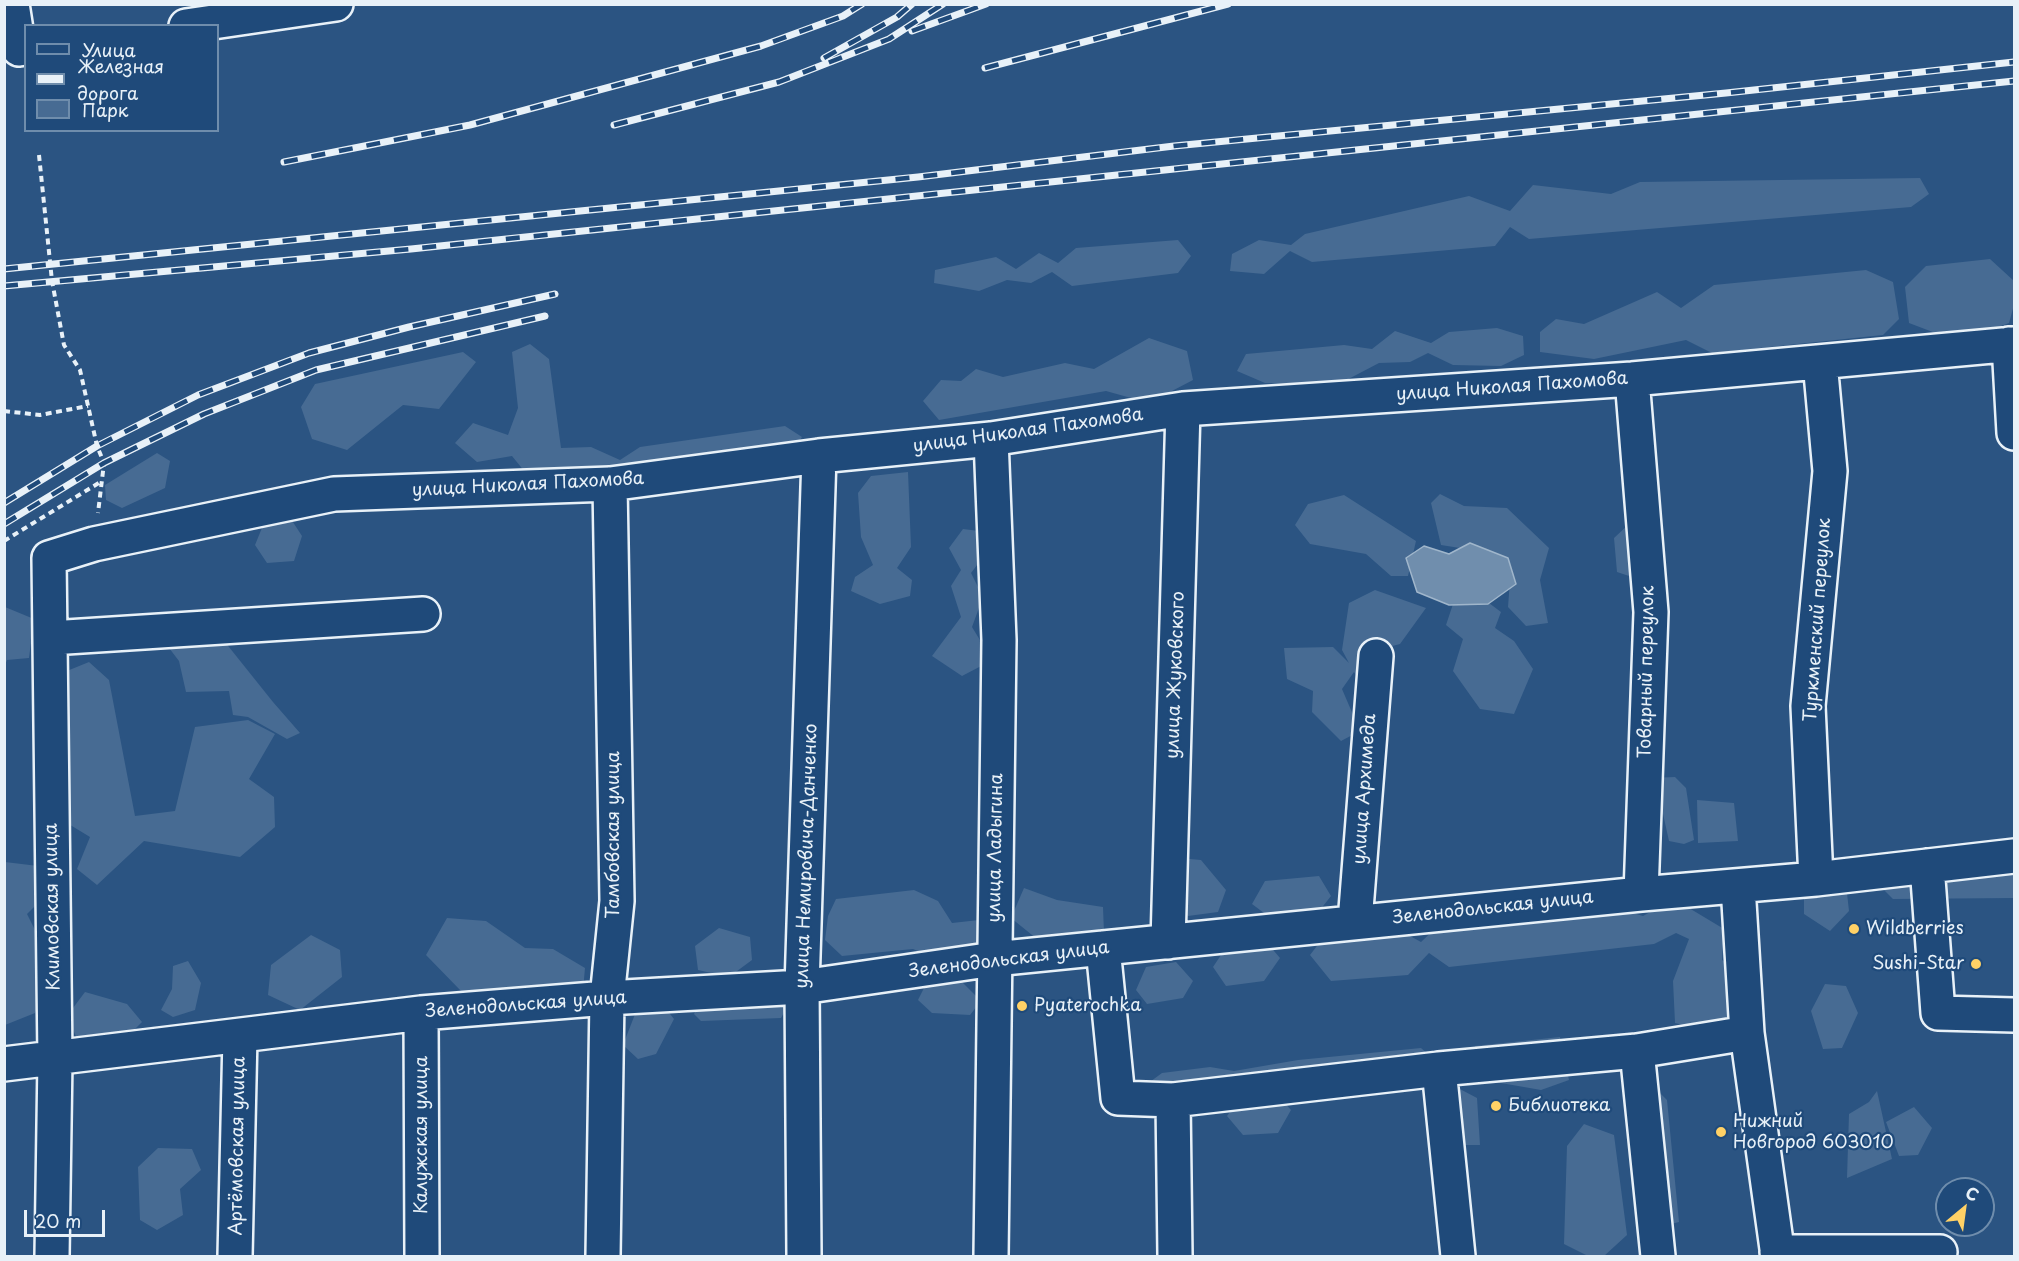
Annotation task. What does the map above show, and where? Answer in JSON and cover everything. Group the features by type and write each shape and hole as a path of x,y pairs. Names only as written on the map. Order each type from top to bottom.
{"street":[{"path":"12,4 22,49"},
{"path":"200,24 336,4"},
{"path":"2012,344 2014,433"},
{"name":"улица Николая Пахомова","path":"49,558 94,544 334,494 610,484 819,456 991,439 1183,409 1632,379 2012,344"},
{"name":"Туркменский переулок","path":"1816,879 1809,706 1830,471 1820,362"},
{"name":"Товарный переулок","path":"1632,379 1651,612 1641,894"},
{"name":"улица Жуковского","path":"1168,942 1183,409"},
{"name":"улица Ладыгина","path":"991,439 999,639 991,1257"},
{"name":"улица Немировича-Данченко","path":"804,1257 802,987 819,456"},
{"name":"Тамбовская улица","path":"603,1257 607,998 617,902 610,484"},
{"name":"Климовская улица","path":"49,558 55,1059 52,1257"},
{"path":"51,638 423,614"},
{"name":"улица Архимеда","path":"1355,922 1376,656"},
{"name":"Зеленодольская улица","path":"4,1064 421,1013 607,998 802,987 994,959 1641,894 1816,879 2014,856"},
{"path":"1927,866 1938,1013 2014,1015"},
{"path":"1738,886 1747,1033 1777,1254 1940,1252"},
{"path":"1103,948 1118,1098 1173,1100 1439,1069 1637,1051 1747,1033"},
{"name":"Калужская улица","path":"421,1013 422,1257"},
{"name":"Артёмовская улица","path":"235,1257 240,1036"},
{"path":"1637,1051 1658,1257"},
{"path":"1439,1069 1458,1257"},
{"path":"1173,1100 1175,1257"}],"path":[{"path":"39,155 52,281 64,345 80,370 97,446 104,463 94,544"},
{"path":"4,411 40,415 88,406"},
{"path":"4,541 102,481"}],"green space":[{"path":"1920,178 1929,194 1911,207 1529,239 1510,227 1495,246 1312,262 1290,251 1264,274 1230,271 1232,254 1259,240 1291,245 1305,234 1469,196 1510,211 1533,185 1611,194 1640,182"},
{"path":"1178,240 1191,256 1178,273 1072,286 1052,272 1031,283 1007,280 979,291 934,283 935,270 996,257 1016,269 1039,253 1058,263 1076,248"},
{"path":"1990,259 2014,281 2014,305 2009,323 1959,342 1909,323 1905,287 1926,266"},
{"path":"1866,270 1893,282 1899,319 1883,335 1712,353 1686,340 1594,359 1540,352 1540,332 1556,319 1584,324 1657,292 1681,308 1714,285"},
{"path":"1497,328 1523,336 1524,355 1501,366 1453,365 1428,353 1410,362 1379,363 1337,385 1265,383 1237,371 1246,354 1344,345 1372,349 1395,331 1431,343 1449,332"},
{"path":"1149,338 1187,351 1193,380 1149,403 1106,391 939,420 923,401 941,380 961,381 976,369 1003,377 1065,363 1094,369"},
{"path":"530,344 549,359 561,448 591,447 620,460 640,447 785,426 802,437 793,451 529,477 512,456 477,462 455,443 473,423 508,435 518,408 512,352"},
{"path":"463,352 476,362 439,409 403,405 347,450 312,439 301,407 315,384"},
{"path":"157,453 170,461 165,488 122,508 106,500 105,485"},
{"path":"908,472 911,547 897,568 912,580 910,596 880,604 851,591 855,577 873,565 861,537 858,493 871,476"},
{"path":"1440,494 1464,506 1507,508 1549,548 1540,580 1548,623 1526,626 1508,607 1510,580 1491,553 1441,545 1431,503"},
{"path":"1344,495 1416,541 1408,576 1391,576 1366,554 1310,544 1295,525 1308,504"},
{"path":"289,516 302,536 294,561 267,563 255,545 264,523"},
{"path":"1629,524 1632,577 1617,572 1614,538"},
{"path":"963,529 979,531 987,552 971,573 983,597 972,627 983,645 985,664 962,676 932,656 961,617 951,586 961,570 949,548"},
{"path":"1375,590 1426,608 1400,644 1366,653 1358,678 1354,672 1342,689 1360,731 1341,741 1312,712 1313,691 1287,679 1284,648 1333,647 1349,663 1342,650 1349,603"},
{"path":"1485,600 1501,612 1495,628 1514,641 1533,669 1514,714 1480,709 1453,671 1463,639 1446,625 1454,601"},
{"path":"5,607 34,619 29,658 7,660 5,665"},
{"path":"221,637 300,733 287,739 248,717 233,715 229,691 186,692 179,661 166,644"},
{"path":"89,662 109,680 135,816 175,811 195,727 248,720 275,734 249,779 274,797 275,827 240,857 144,841 97,885 77,869 90,837 67,823 62,673"},
{"path":"1675,777 1686,788 1694,840 1684,844 1669,841 1663,814 1648,794 1651,778"},
{"path":"1697,800 1734,803 1738,841 1698,843"},
{"path":"1179,858 1201,860 1226,890 1218,912 1188,916 1174,906"},
{"path":"5,862 38,866 38,903 27,914 37,934 43,989 35,1013 5,1025"},
{"path":"2014,865 2014,898 1893,899 1880,886"},
{"path":"1319,876 1331,896 1320,910 1268,916 1252,904 1265,881"},
{"path":"1846,884 1849,911 1830,931 1804,914 1804,895"},
{"path":"1024,888 1057,900 1103,907 1104,933 1037,939 1011,918"},
{"path":"914,890 938,901 952,923 979,920 989,936 976,956 934,958 913,949 842,956 825,940 828,916 836,899"},
{"path":"1674,899 1724,929 1722,960 1734,969 1740,1017 1708,1031 1675,1023 1673,981 1689,939 1676,933 1654,944 1449,967 1429,953 1408,975 1331,981 1310,955 1326,934 1390,925 1421,942 1443,921 1599,903 1643,916"},
{"path":"447,918 486,921 525,948 553,949 585,968 583,990 461,991 426,955"},
{"path":"719,928 750,937 752,960 729,977 698,970 695,946"},
{"path":"311,935 340,950 342,977 300,1010 268,995 271,965"},
{"path":"1263,938 1280,958 1264,981 1226,986 1213,967 1231,940"},
{"path":"188,961 201,983 195,1010 173,1017 161,1010 172,989 173,966"},
{"path":"1176,962 1193,981 1183,998 1147,1004 1136,990 1146,967"},
{"path":"961,981 981,1001 970,1015 932,1013 918,1000 926,984"},
{"path":"1825,984 1846,986 1858,1013 1842,1048 1823,1049 1811,1011"},
{"path":"85,992 127,1004 142,1022 123,1041 78,1041 67,1016"},
{"path":"701,998 791,1000 781,1018 701,1021 694,1014"},
{"path":"659,1000 674,1019 656,1054 638,1059 623,1045 639,1004"},
{"path":"1560,1037 1569,1080 1541,1090 1478,1079 1475,1046"},
{"path":"1421,1048 1432,1058 1387,1071 1364,1059 1302,1082 1180,1097 1147,1084 1162,1073 1210,1067 1234,1071 1298,1060"},
{"path":"1654,1087 1667,1100 1679,1222 1667,1225"},
{"path":"1458,1088 1477,1098 1480,1145 1459,1145 1450,1107"},
{"path":"1877,1091 1892,1159 1847,1178 1849,1114 1869,1102"},
{"path":"1275,1092 1291,1110 1278,1133 1243,1135 1227,1116 1242,1095"},
{"path":"1914,1107 1932,1128 1918,1155 1899,1156 1886,1122"},
{"path":"1584,1124 1614,1135 1627,1235 1604,1256 1588,1256 1564,1244 1567,1146"},
{"path":"158,1148 192,1149 201,1170 180,1189 183,1215 157,1230 140,1220 138,1167"}],"shaded area":[{"path":"1470,543 1508,558 1516,584 1488,604 1449,605 1417,592 1406,558 1424,546 1449,554"}],"railway":[{"path":"284,162 470,125 761,46 843,16 862,4"},
{"path":"824,58 897,17 912,4"},
{"path":"614,125 779,82 889,39 943,4"},
{"path":"912,31 986,4"},
{"path":"985,68 1228,4"},
{"path":"4,269 918,177 1174,146 1726,93 2014,62"},
{"path":"4,286 411,249 2014,81"},
{"path":"4,503 97,446 198,395 309,353 409,327 555,294"},
{"path":"4,524 104,463 204,414 316,370 545,316"}],"place":[{"name":"Wildberries","path":"1854,929"},
{"name":"Sushi-Star","path":"1976,964"},
{"name":"Pyaterochka","path":"1022,1006"},
{"name":"Библиотека","path":"1496,1106"},
{"name":"Нижний Новгород 603010","path":"1721,1132"}]}
